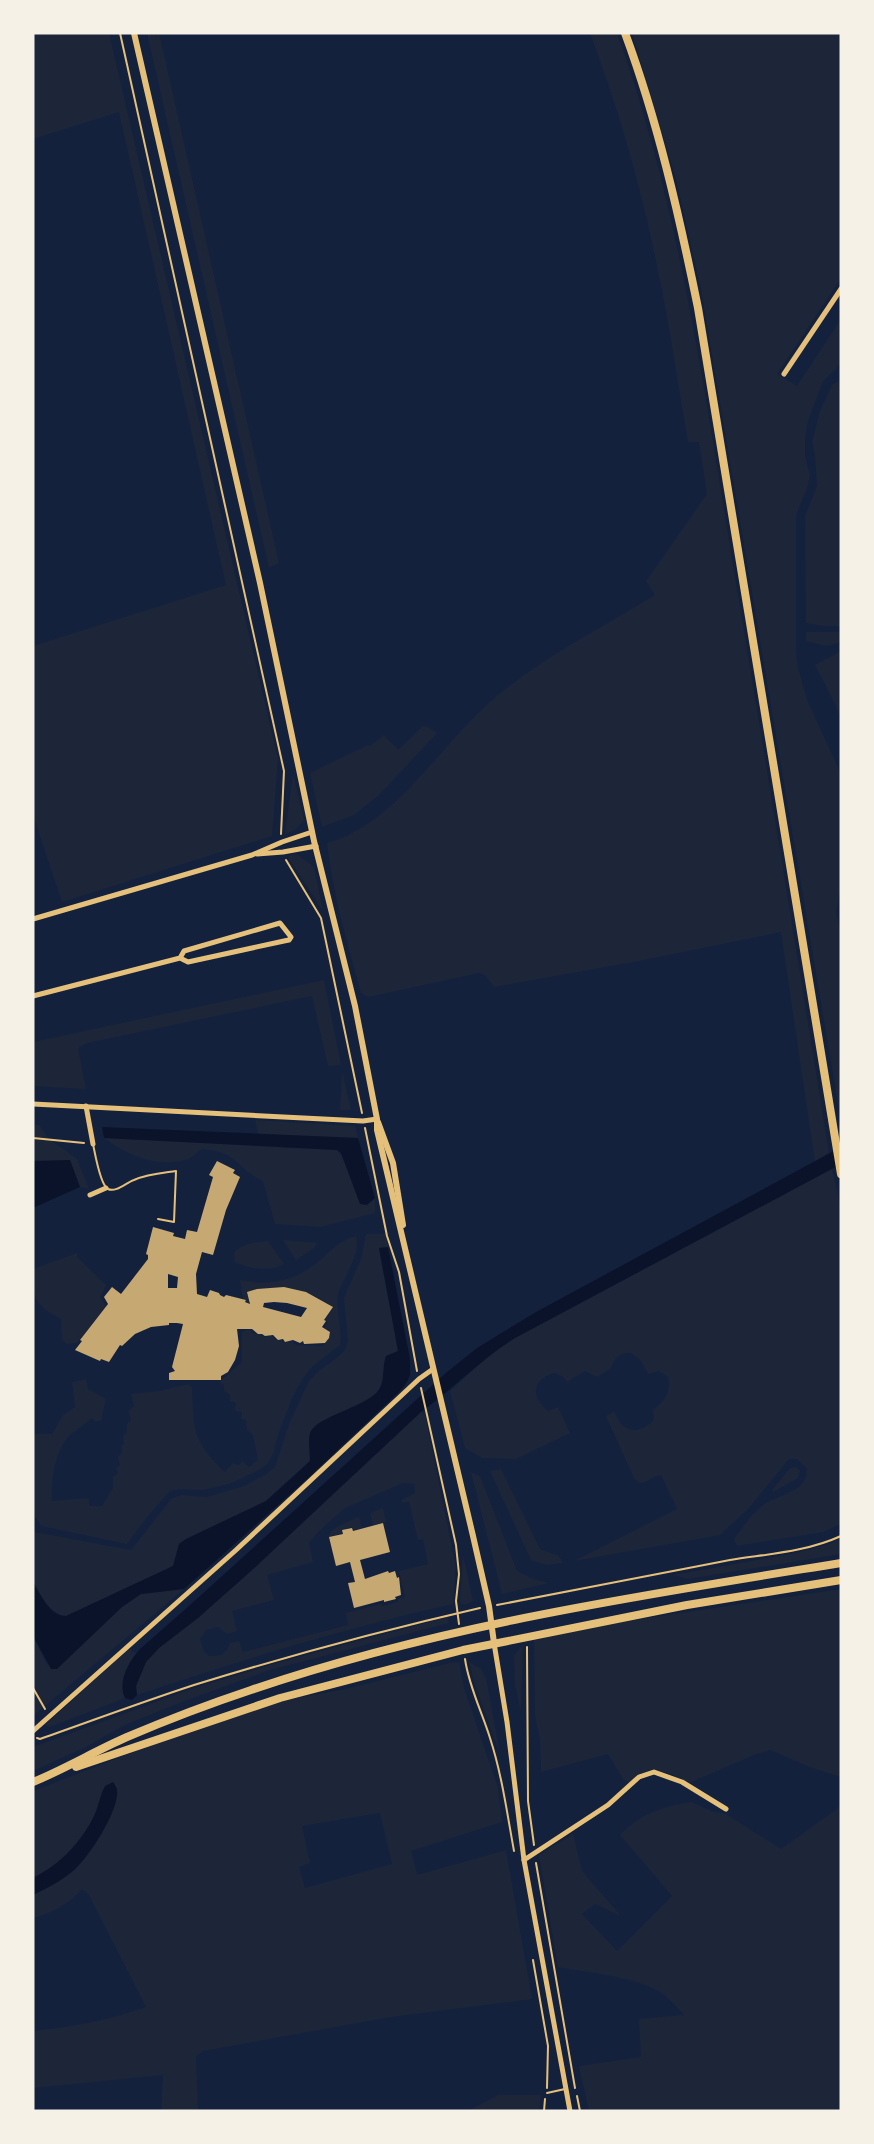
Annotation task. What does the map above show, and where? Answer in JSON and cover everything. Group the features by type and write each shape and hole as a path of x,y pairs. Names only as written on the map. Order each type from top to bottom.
{"main road":[{"path":"625,33 653,115 679,216 698,308 841,1172"},
{"path":"33,1782 128,1737 249,1691 329,1665 491,1625 686,1588 841,1563"},
{"path":"47,1776 280,1698 494,1643 687,1605 841,1580"}],"street":[{"path":"134,33 260,583 312,832 355,1006 377,1119 377,1130 405,1240 435,1380 476,1547 507,1722 524,1860 570,2111"},
{"path":"784,374 841,289"},
{"path":"33,919 252,855 312,832"},
{"path":"252,855 283,852 315,843"},
{"path":"33,996 180,958 188,962 289,940 291,936 280,923 184,951 180,958"},
{"path":"33,1104 363,1121 377,1119"},
{"path":"86,1106 93,1144"},
{"path":"90,1195 106,1188"},
{"path":"33,1731 236,1550 419,1379 433,1369"},
{"path":"524,1860 608,1805 639,1778 654,1772 682,1782 726,1809"}],"lane":[{"path":"93,1144 106,1188 121,1187 133,1180 176,1171 174,1222 158,1219"},
{"path":"547,2093 566,2088"}],"path":[{"path":"120,33 284,771 282,842"},
{"path":"283,852 286,861 321,918 387,1236 399,1272 419,1379"},
{"path":"33,1138 93,1144"},
{"path":"33,1737 40,1739 192,1686 273,1662 457,1614 459,1574 456,1545 421,1386"},
{"path":"517,1601 797,1550 825,1543 841,1536"},
{"path":"466,1667 496,1760 514,1852"},
{"path":"33,1688 49,1717"},
{"path":"532,1955 548,2046 547,2093 544,2111"}],"shaded area":[{"path":"33,33 109,33 278,759 272,836 62,902 33,815 33,646 226,585 119,112 33,139"},
{"path":"147,33 159,33 279,563 269,568"},
{"path":"590,33 617,33 657,162 673,227 699,359 829,1153 815,1162 781,932 494,987 486,976 479,973 368,997 361,993 333,881 327,843 351,834 374,820 395,802 471,720 509,686 549,658 655,595 646,581 707,494 699,442 688,442 662,292 637,180 611,91"},
{"path":"632,33 841,33 841,278 777,374 797,386 841,319 841,360 836,369 823,381 808,421 805,439 805,456 810,475 796,515 796,651 798,668 808,702 841,774 841,885 836,913 841,933 841,1122 701,289 676,179"},
{"path":"841,380 841,626 823,626 806,623 805,516 817,486 812,442 820,411 832,385"},
{"path":"806,632 841,632 841,642 827,646 806,641"},
{"path":"841,651 841,716 815,665"},
{"path":"423,726 437,733 378,796 354,815 322,827 310,773 370,746 384,735 398,750"},
{"path":"293,773 304,820 295,830 285,834"},
{"path":"293,854 314,867 323,911 288,857"},
{"path":"324,980 341,1065 328,1066 312,996 87,1043 78,1048 86,1089 33,1086 33,1042"},
{"path":"342,1071 351,1110 340,1110"},
{"path":"255,1120 355,1126 358,1138 258,1134"},
{"path":"33,1124 39,1125 48,1138 77,1159 89,1189 80,1187 70,1161 33,1161"},
{"path":"102,1127 358,1138 375,1198 367,1205 360,1204 341,1153 337,1150 104,1138"},
{"path":"104,1138 337,1150 371,1202 375,1198 375,1213 320,1227 275,1224 263,1181 223,1153 202,1149 186,1160 153,1161 132,1155"},
{"path":"841,1147 841,1164 515,1338 490,1355 421,1412 198,1618 159,1648 146,1662 136,1686 137,1695 132,1700 125,1698 123,1678 140,1649 447,1372 477,1348 536,1312"},
{"path":"70,1160 80,1187 33,1208 33,1161"},
{"path":"832,1169 841,1208 841,1524 823,1532 737,1546 734,1539 758,1509 797,1488 806,1477 807,1469 797,1459 789,1459 749,1508 720,1535 574,1561 677,1509 661,1475 642,1483 634,1478 606,1416 614,1411 621,1424 631,1430 648,1425 654,1419 653,1410 666,1396 669,1388 668,1377 659,1371 648,1374 641,1361 631,1353 620,1355 610,1369 597,1377 585,1371 567,1382 562,1376 554,1373 547,1376 541,1380 536,1389 538,1400 548,1411 558,1407 570,1433 516,1459 482,1458 465,1448 450,1391 490,1355 515,1338"},
{"path":"366,1234 386,1234 388,1247 379,1249 398,1351 386,1356 383,1381 375,1394 315,1427 309,1436 310,1461 266,1501 179,1544 173,1566 66,1616 50,1608 34,1585 33,1528 35,1532 131,1550 171,1499 181,1495 207,1497 244,1486 275,1467 289,1424 309,1381 345,1350 348,1341 344,1298 361,1259"},
{"path":"356,1236 354,1257 338,1297 340,1345 313,1366 303,1378 292,1398 268,1463 259,1470 229,1484 203,1490 170,1491 127,1544 41,1526 33,1513 33,1434 52,1434 63,1415 75,1407 72,1382 86,1379 88,1389 106,1399 101,1420 95,1422 92,1418 69,1436 60,1450 53,1476 52,1501 89,1498 89,1506 102,1506 113,1488 113,1477 118,1473 116,1468 120,1465 118,1457 122,1452 121,1446 124,1444 123,1436 131,1420 128,1411 134,1406 131,1394 159,1391 189,1384 192,1388 193,1415 197,1434 206,1452 214,1461 225,1472 233,1463 239,1465 242,1461 249,1467 258,1460 253,1435 247,1430 246,1420 241,1419 242,1412 235,1411 236,1403 230,1401 230,1395 224,1391 224,1385 219,1382 242,1362 242,1332 249,1329 254,1334 259,1333 264,1337 271,1335 276,1340 280,1338 283,1342 291,1341 296,1345 323,1346 331,1333 324,1328 328,1322 325,1320 333,1307 313,1295 282,1288 248,1292 250,1302 245,1303 240,1280 268,1282 294,1276 317,1263 342,1242"},
{"path":"283,1240 317,1243 314,1248 296,1260"},
{"path":"268,1241 284,1264 259,1269 235,1262 234,1253 241,1247"},
{"path":"388,1247 410,1359 410,1375 407,1382 306,1480 184,1589 141,1594 122,1607 57,1669 51,1669 33,1636 33,1582 50,1608 66,1616 173,1566 179,1544 266,1501 310,1461 309,1436 314,1427 366,1400 380,1388 386,1356 398,1351 379,1248"},
{"path":"77,1253 77,1257 106,1285 100,1297 106,1306 77,1343 66,1344 62,1339 61,1319 45,1309 36,1299 33,1269"},
{"path":"421,1412 425,1415 456,1567 453,1604 294,1645 137,1695 136,1686 146,1662 159,1648 198,1618","holes":["403,1483 414,1484 415,1493 401,1500 402,1503 409,1502 418,1540 423,1539 428,1564 399,1571 405,1597 398,1599 398,1602 346,1613 348,1625 243,1652 239,1641 230,1643 222,1655 210,1656 204,1652 200,1639 206,1630 218,1627 227,1634 237,1631 232,1611 274,1600 267,1575 313,1562 309,1543 345,1508"]},
{"path":"796,1467 800,1470 798,1478 773,1492 772,1490 790,1468"},
{"path":"501,1469 540,1549 559,1556 563,1563 546,1565 531,1560 490,1471"},
{"path":"471,1472 480,1476 517,1571 533,1579 549,1583 502,1594"},
{"path":"383,1508 386,1522 373,1525 370,1513"},
{"path":"359,1517 362,1528 353,1530 352,1527 328,1537 337,1527"},
{"path":"841,1538 841,1554 688,1579 673,1575 796,1553 829,1544"},
{"path":"463,1555 473,1601 467,1604 461,1604 460,1600"},
{"path":"184,1589 33,1716 33,1636 47,1665 141,1594"},
{"path":"841,1589 841,1777 812,1768 770,1750 689,1783 670,1774 655,1772 646,1775 634,1786 623,1779 608,1754 541,1772 540,1741 535,1716 534,1635"},
{"path":"448,1617 449,1623 270,1670 174,1705 125,1725 86,1747 33,1771 33,1747 194,1688"},
{"path":"523,1644 521,1712 515,1685 514,1656"},
{"path":"129,1649 136,1653 125,1674 123,1693 125,1698 50,1727 45,1725"},
{"path":"459,1662 464,1688 498,1788 502,1822 411,1851 417,1875 506,1850 532,1999 391,2017 203,2051 196,2057 198,2111 161,2111 163,2075 33,2088 33,2031 90,2022 146,2007 89,1895 82,1889 60,1907 33,1918 33,1895 68,1875 81,1864 102,1833 112,1810 117,1789 102,1792 93,1819 77,1843 57,1863 33,1878 33,1791 131,1753 281,1701 341,1690","holes":["380,1813 392,1864 305,1888 299,1867 310,1863 302,1826"]},
{"path":"469,1662 481,1669 486,1678 500,1754 476,1688"},
{"path":"113,1782 117,1790 114,1809 87,1856 73,1871 33,1895 33,1878 53,1866 70,1851 95,1814 105,1786"},
{"path":"692,1802 711,1811 726,1814 781,1849 841,1806 841,2111 589,2111 579,2066 641,2057 639,2019 684,2015 660,1992 637,1982 558,1967 539,1855 573,1834 582,1871 621,1916 595,1904 582,1914 617,1951 672,1896 620,1835 644,1816 671,1806"},
{"path":"498,2095 541,2095 539,2111 468,2111"}],"building":[{"path":"217,1161 235,1170 233,1173 240,1177 226,1210 213,1255 202,1252 196,1274 197,1294 207,1297 210,1290 224,1297 226,1295 246,1300 245,1302 250,1304 247,1292 257,1289 284,1287 306,1292 333,1307 322,1327 330,1332 329,1338 325,1343 304,1344 303,1341 300,1343 293,1340 285,1342 283,1339 278,1340 273,1335 258,1334 252,1329 237,1329 239,1346 235,1360 228,1372 221,1376 221,1380 169,1380 169,1373 175,1371 172,1367 183,1324 169,1323 169,1325 151,1327 135,1334 122,1346 120,1345 109,1362 101,1359 100,1361 75,1350 108,1304 104,1297 112,1287 121,1294 148,1259 146,1254 153,1227 185,1239 187,1230 197,1232 213,1177 209,1175","holes":["168,1274 178,1277 177,1288 168,1288","264,1303 287,1303 307,1308 301,1317 263,1307"]},
{"path":"383,1523 390,1552 360,1560 365,1579 388,1571 389,1573 395,1571 397,1578 399,1577 401,1595 395,1597 396,1599 354,1608 348,1583 355,1582 350,1562 336,1566 329,1537 343,1534 342,1530 352,1528 353,1531"}]}
